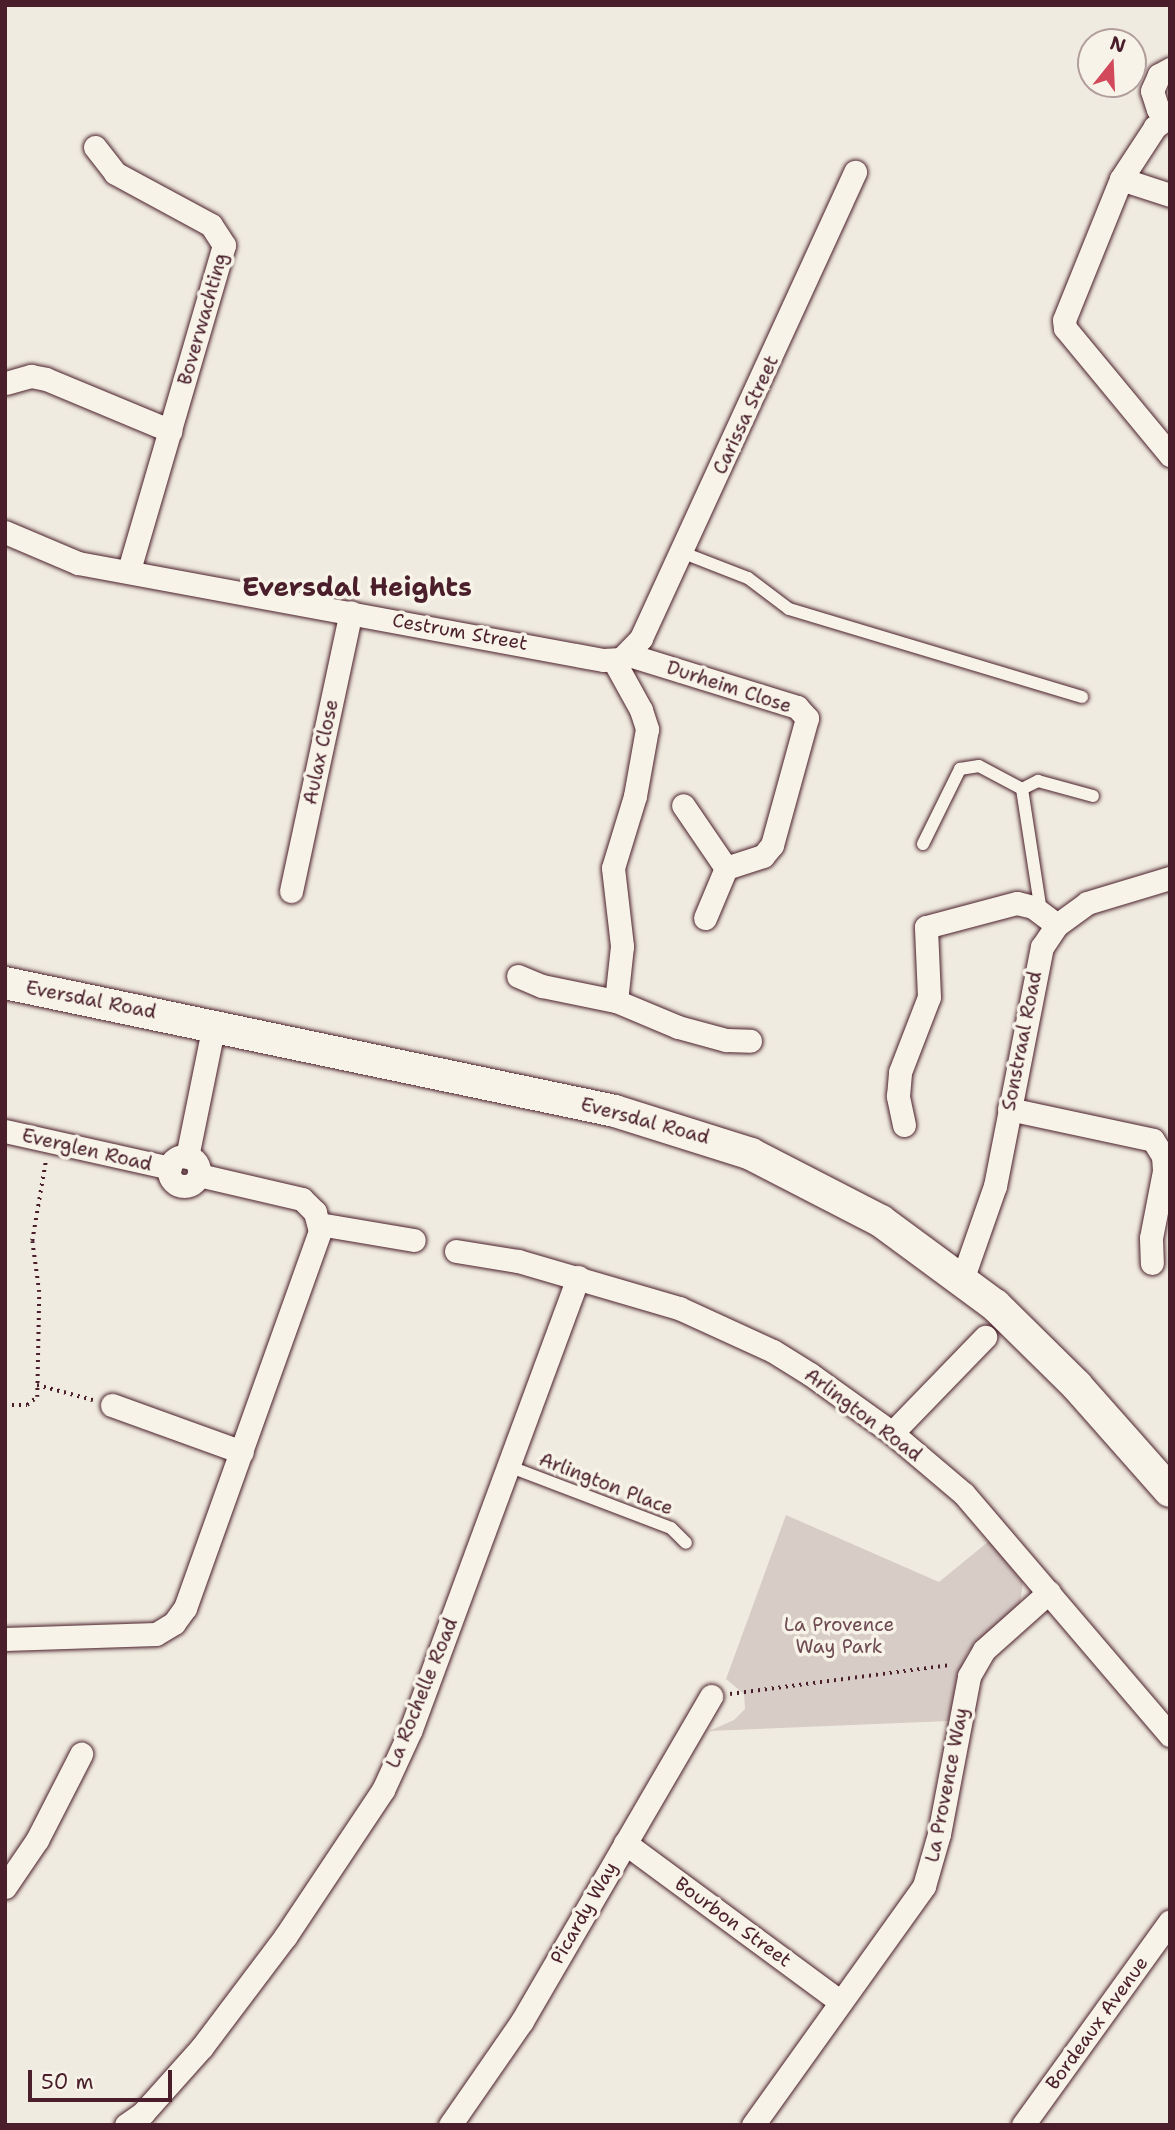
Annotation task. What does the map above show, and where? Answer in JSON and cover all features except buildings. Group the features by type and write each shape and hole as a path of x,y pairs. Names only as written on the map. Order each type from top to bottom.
{"street":[{"path":"1170,69 1159,75 1152,91 1158,108 1170,116 1155,127 1121,179 1067,305 1065,328 1170,456"},
{"name":"Boverwachting","path":"95,147 115,173 211,225 223,245 129,570"},
{"name":"Carissa Street","path":"622,658 681,552 855,172"},
{"path":"1121,179 1170,195"},
{"path":"6,383 31,376 46,379 171,431"},
{"name":"Cestrum Street","path":"5,532 78,563 622,658"},
{"name":"Aulax Close","path":"291,891 351,612"},
{"path":"617,1001 622,946 611,881 637,788 647,729 622,658"},
{"name":"Durheim Close","path":"622,658 797,708 807,718 772,845 759,859 726,868"},
{"path":"682,806 726,868 705,918"},
{"name":"Sonstraal Road","path":"962,1280 992,1198 1038,959 1049,918 1104,896 1170,878"},
{"path":"904,1125 898,1096 900,1072 929,997 926,927 1017,903 1049,918"},
{"path":"518,976 542,986 617,1001 678,1027 726,1040 750,1041"},
{"name":"Eversdal Road","path":"5,983 214,1024 534,1093 696,1133 844,1199 962,1280 1031,1338 1170,1492"},
{"path":"185,1167 214,1024"},
{"path":"1009,1109 1153,1140 1163,1156 1164,1171 1151,1238 1152,1263"},
{"name":"Everglen Road","path":"5,1132 185,1167 293,1196 309,1205 319,1224"},
{"path":"5,1639 141,1636 174,1623 185,1608 320,1240 319,1224 414,1240"},
{"name":"Arlington Road","path":"456,1251 578,1277 707,1318 810,1374 892,1433 964,1494 1170,1735"},
{"name":"La Rochelle Road","path":"141,2121 202,2047 285,1937 383,1790 411,1729 578,1277"},
{"path":"892,1433 985,1337"},
{"path":"111,1405 242,1452"},
{"name":"La Provence Way","path":"753,2125 929,1874 965,1690 976,1662 1049,1592"},
{"name":"Picardy Way","path":"450,2125 522,2021 711,1696"},
{"path":"5,1886 37,1840 80,1754"},
{"name":"Bourbon Street","path":"625,1843 841,2002"},
{"name":"Bordeaux Avenue","path":"1023,2125 1170,1921"}],"lane":[{"path":"681,552 748,578 789,608 1082,697"},
{"path":"923,845 960,769 979,766 1022,789"},
{"path":"1022,789 1038,781 1093,796"},
{"path":"1022,789 1049,918"},
{"name":"Arlington Place","path":"508,1466 671,1528 686,1542"}],"path":[{"path":"5,1405 33,1402 37,1385 40,1293 32,1241 50,1142"},
{"path":"37,1385 111,1405"},
{"path":"711,1696 976,1662"}],"green space":[{"name":"La Provence Way Park","path":"786,1515 939,1582 989,1541 1023,1582 1020,1604 968,1652 957,1677 949,1721 709,1731 734,1720 745,1709 744,1694 726,1679"}],"district":[{"name":"Eversdal Heights","path":"357,587"}]}
